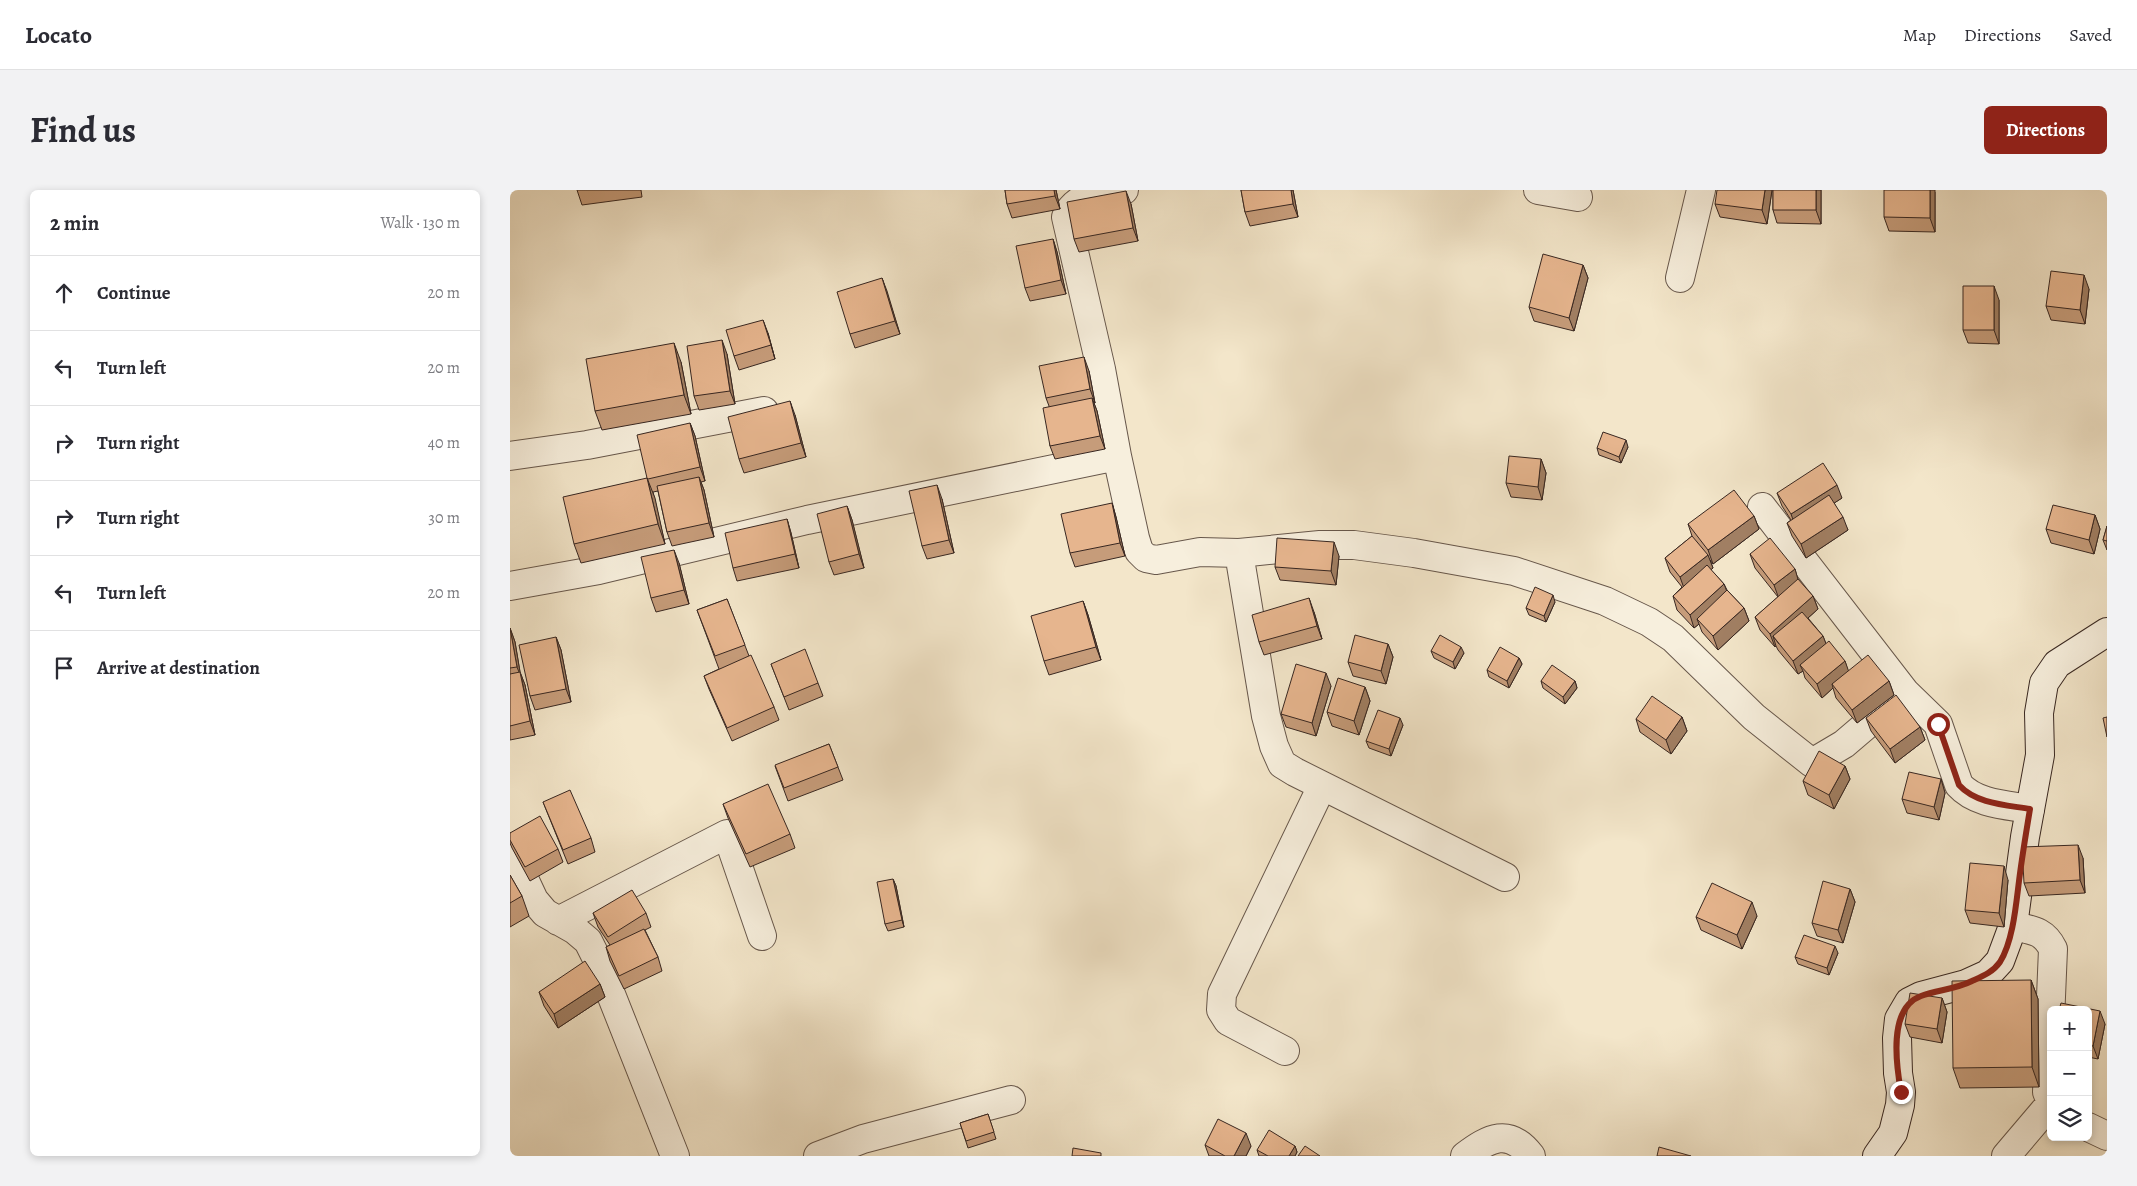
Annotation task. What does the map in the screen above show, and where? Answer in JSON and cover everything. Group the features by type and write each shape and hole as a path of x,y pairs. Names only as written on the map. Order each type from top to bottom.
{"street":[{"path":"1124,190 1082,198 1070,207 1066,217 1101,369 1135,538 1139,551 1146,558 1156,560 1200,552 1239,553 1320,545 1354,546 1414,553 1514,570 1605,602 1649,622 1673,638 1754,717 1812,763 1844,744 1905,692"},
{"path":"1538,190 1578,197"},
{"path":"1680,278 1701,190"},
{"path":"510,456 587,445 780,408"},
{"path":"510,586 599,570 807,520 1117,456"},
{"path":"1762,507 1905,692 1938,724 1959,785 1965,792 1988,801 2030,809"},
{"path":"1239,553 1266,716 1274,746 1282,764 1322,786 1505,877"},
{"path":"1877,1156 1893,1133 1900,1105 1901,1092 1898,1073 1897,1038 1899,1019 1909,1002 1921,996 1966,984 1988,974 2000,961 2013,926 2040,754 2039,713 2044,683 2057,664 2107,632"},
{"path":"1285,1051 1228,1022 1221,1010 1222,994 1322,786"},
{"path":"558,921 727,834 762,936"},
{"path":"510,849 534,900 545,913 588,941 597,959 674,1156"},
{"path":"2013,926 2048,938 2053,949 2049,1096"},
{"path":"818,1156 865,1147 1012,1100"},
{"path":"2006,1156 2047,1108"},
{"path":"2092,1129 2107,1136"},
{"path":"1465,1156 1481,1144 1495,1138 1507,1138 1518,1143 1532,1156"}],"building":[{"path":"1005,190 1054,190 1055,196 1007,204"},
{"path":"1241,190 1291,190 1293,204 1245,212"},
{"path":"1717,190 1765,190 1762,210 1715,204"},
{"path":"1773,190 1816,190 1816,210 1773,210"},
{"path":"1884,190 1930,190 1930,218 1884,217"},
{"path":"1126,191 1133,228 1074,239 1067,202"},
{"path":"1053,239 1061,280 1025,288 1016,246"},
{"path":"1543,254 1583,265 1569,318 1529,307"},
{"path":"2051,271 2084,275 2080,310 2046,306"},
{"path":"882,278 895,321 850,334 837,292"},
{"path":"1963,286 1994,286 1994,330 1963,330"},
{"path":"763,320 771,345 734,356 726,330"},
{"path":"722,340 730,391 694,396 687,346"},
{"path":"674,343 684,395 595,411 586,359"},
{"path":"1084,357 1090,389 1046,398 1039,366"},
{"path":"1092,398 1100,436 1050,446 1043,408"},
{"path":"790,401 801,443 739,459 728,417"},
{"path":"690,423 700,467 648,479 637,435"},
{"path":"1603,432 1626,440 1619,457 1597,448"},
{"path":"1509,456 1541,459 1538,487 1506,483"},
{"path":"1823,463 1837,485 1791,514 1777,493"},
{"path":"699,477 709,523 667,532 657,486"},
{"path":"647,478 658,524 574,544 563,497"},
{"path":"937,485 949,540 922,546 909,491"},
{"path":"1734,490 1754,516 1708,550 1688,524"},
{"path":"1829,495 1843,517 1801,544 1787,523"},
{"path":"1112,503 1120,543 1070,553 1061,514"},
{"path":"2053,505 2095,515 2089,540 2046,529"},
{"path":"847,506 859,554 829,562 817,514"},
{"path":"787,519 795,554 733,568 725,533"},
{"path":"2107,526 2107,541 2103,540"},
{"path":"1692,536 1708,555 1680,577 1665,558"},
{"path":"1277,538 1334,542 1331,571 1275,567"},
{"path":"1770,538 1795,569 1774,585 1750,554"},
{"path":"674,550 684,590 651,598 641,557"},
{"path":"1707,565 1724,584 1690,615 1673,596"},
{"path":"1798,579 1813,596 1770,634 1755,617"},
{"path":"1535,587 1553,595 1544,616 1526,608"},
{"path":"1727,590 1744,608 1713,636 1697,619"},
{"path":"1309,598 1317,626 1259,642 1252,615"},
{"path":"727,599 745,645 715,656 697,610"},
{"path":"1083,601 1096,647 1044,661 1031,616"},
{"path":"1802,612 1823,636 1793,661 1773,636"},
{"path":"510,628 517,667 510,668"},
{"path":"1355,635 1388,644 1381,671 1348,662"},
{"path":"1440,635 1461,647 1453,662 1431,651"},
{"path":"556,637 566,689 530,696 519,645"},
{"path":"1829,641 1845,661 1817,684 1800,665"},
{"path":"1500,647 1519,658 1507,681 1487,670"},
{"path":"805,649 818,683 784,697 771,664"},
{"path":"751,655 774,707 727,728 704,676"},
{"path":"1868,655 1889,681 1852,710 1832,684"},
{"path":"1296,664 1326,673 1312,723 1281,714"},
{"path":"1552,665 1575,681 1563,697 1541,681"},
{"path":"520,672 530,721 510,726 510,674"},
{"path":"1338,678 1365,687 1354,721 1327,712"},
{"path":"1896,695 1920,727 1890,749 1866,718"},
{"path":"1652,696 1682,717 1666,740 1636,719"},
{"path":"1378,710 1400,718 1389,749 1366,741"},
{"path":"2107,717 2107,737 2103,718"},
{"path":"829,744 838,767 784,788 775,765"},
{"path":"1819,751 1845,766 1829,795 1803,781"},
{"path":"1909,772 1941,779 1934,807 1902,799"},
{"path":"768,784 790,834 746,854 723,804"},
{"path":"570,790 591,838 563,850 543,802"},
{"path":"540,816 558,849 525,867 510,840 510,833"},
{"path":"2078,845 2080,880 2024,883 2022,847"},
{"path":"1970,863 2004,866 1999,913 1965,910"},
{"path":"510,875 522,896 510,903"},
{"path":"893,879 902,920 885,924 877,882"},
{"path":"1823,881 1850,889 1838,930 1812,923"},
{"path":"1712,883 1752,902 1737,935 1696,917"},
{"path":"632,890 646,913 608,937 593,913"},
{"path":"644,929 658,957 619,976 606,947"},
{"path":"1804,935 1835,946 1827,968 1795,957"},
{"path":"585,961 600,984 554,1014 539,992"},
{"path":"2031,980 2032,1067 1953,1068 1952,981"},
{"path":"1910,993 1942,998 1937,1029 1905,1024"},
{"path":"2061,1003 2076,1006 2060,1006"},
{"path":"2092,1009 2100,1011 2092,1046"},
{"path":"988,1114 994,1132 966,1141 960,1123"},
{"path":"1218,1119 1246,1133 1234,1156 1225,1156 1205,1145"},
{"path":"1269,1130 1295,1146 1289,1156 1268,1156 1257,1150"},
{"path":"1305,1146 1320,1156 1298,1156"},
{"path":"1659,1147 1691,1156 1657,1156"},
{"path":"1073,1148 1101,1153 1101,1156 1072,1156"}],"route":[{"path":"1901,1092 1898,1073 1897,1038 1899,1019 1909,1002 1921,996 1966,984 1988,974 2000,961 2013,926 2030,809 1988,801 1965,792 1959,785 1938,724"}]}
